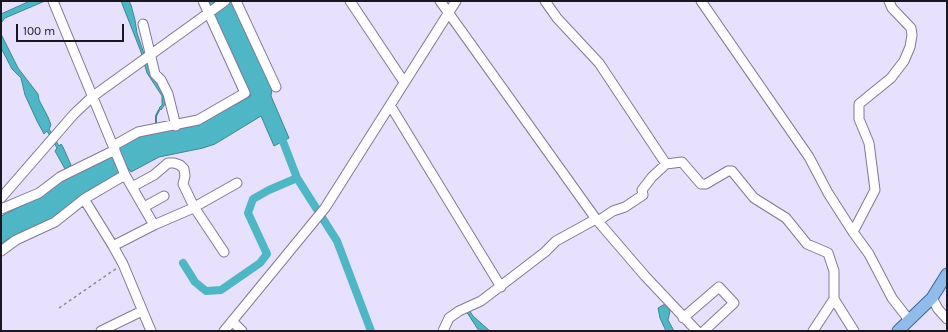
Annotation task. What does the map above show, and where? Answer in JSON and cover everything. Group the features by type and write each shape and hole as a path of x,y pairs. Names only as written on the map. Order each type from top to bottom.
{"main road":[{"path":"898,331 932,298 947,274"}],"street":[{"path":"53,1 124,173 154,225"},
{"path":"1,209 39,193 60,177 115,150 138,132 176,126 198,120 245,94 211,11 203,1"},
{"path":"1,198 74,114 92,97 225,1"},
{"path":"236,1 276,87"},
{"path":"350,1 404,82"},
{"path":"440,1 597,220 683,318 697,331"},
{"path":"224,331 325,208 456,1"},
{"path":"545,1 557,18 599,63 666,164"},
{"path":"700,1 809,157 828,193 853,232 870,254 892,298 909,320"},
{"path":"853,232 875,190 869,143 859,119 859,104 891,78 904,61 910,47 912,35 910,28 892,8 889,1"},
{"path":"143,24 155,74 161,80 168,94 176,126"},
{"path":"390,105 501,287"},
{"path":"443,331 454,314 481,301 501,287 545,252 556,241 613,211 625,207 643,195 642,190 652,177 666,164 682,162 698,182 706,184 728,171 732,171 754,198 786,218 807,244 828,253 834,271 834,299 846,321 854,331"},
{"path":"132,187 154,175 168,163 174,163 184,169 185,176 183,184 194,207 224,252"},
{"path":"1,251 16,240 55,222 84,199 124,173"},
{"path":"114,246 154,225 194,207 236,184"},
{"path":"144,207 164,196"},
{"path":"84,199 114,246 151,331"},
{"path":"683,318 719,287 734,303 704,331"},
{"path":"932,298 938,309 947,319"},
{"path":"813,331 834,299"},
{"path":"101,331 142,311"},
{"path":"232,321 242,331"}],"path":[{"path":"59,308 123,264"}],"water":[{"path":"30,1 45,1 5,18 1,23 1,14"},
{"path":"121,1 129,1 131,5 137,33 149,69 159,84 164,96 165,104 161,110 159,108 162,105 162,96 147,73 141,52"},
{"path":"207,1 232,1 272,88 271,96 289,138 274,146 261,116 215,144 159,157 131,172 127,167 120,171 120,173 89,190 54,218 8,239 1,244 1,217 41,196 65,178 111,154 112,157 119,153 120,146 140,136 192,126 203,122 251,96"},
{"path":"1,34 18,68 38,94 39,100 51,125 49,129 59,146 61,144 63,147 71,165 65,169 55,151 57,148 47,131 44,134 37,121 25,95 21,78 12,69 1,48"},
{"path":"665,304 670,311 668,320 674,331 666,331 660,318 658,308"},
{"path":"469,310 473,316 490,331 479,331 466,311"}],"waterway":[{"path":"156,126 156,116 159,110"},
{"path":"279,131 297,178 337,241 371,331"},
{"path":"183,263 195,282 206,291 221,290 260,263 267,254 248,213 253,199 269,190 297,178"}]}
